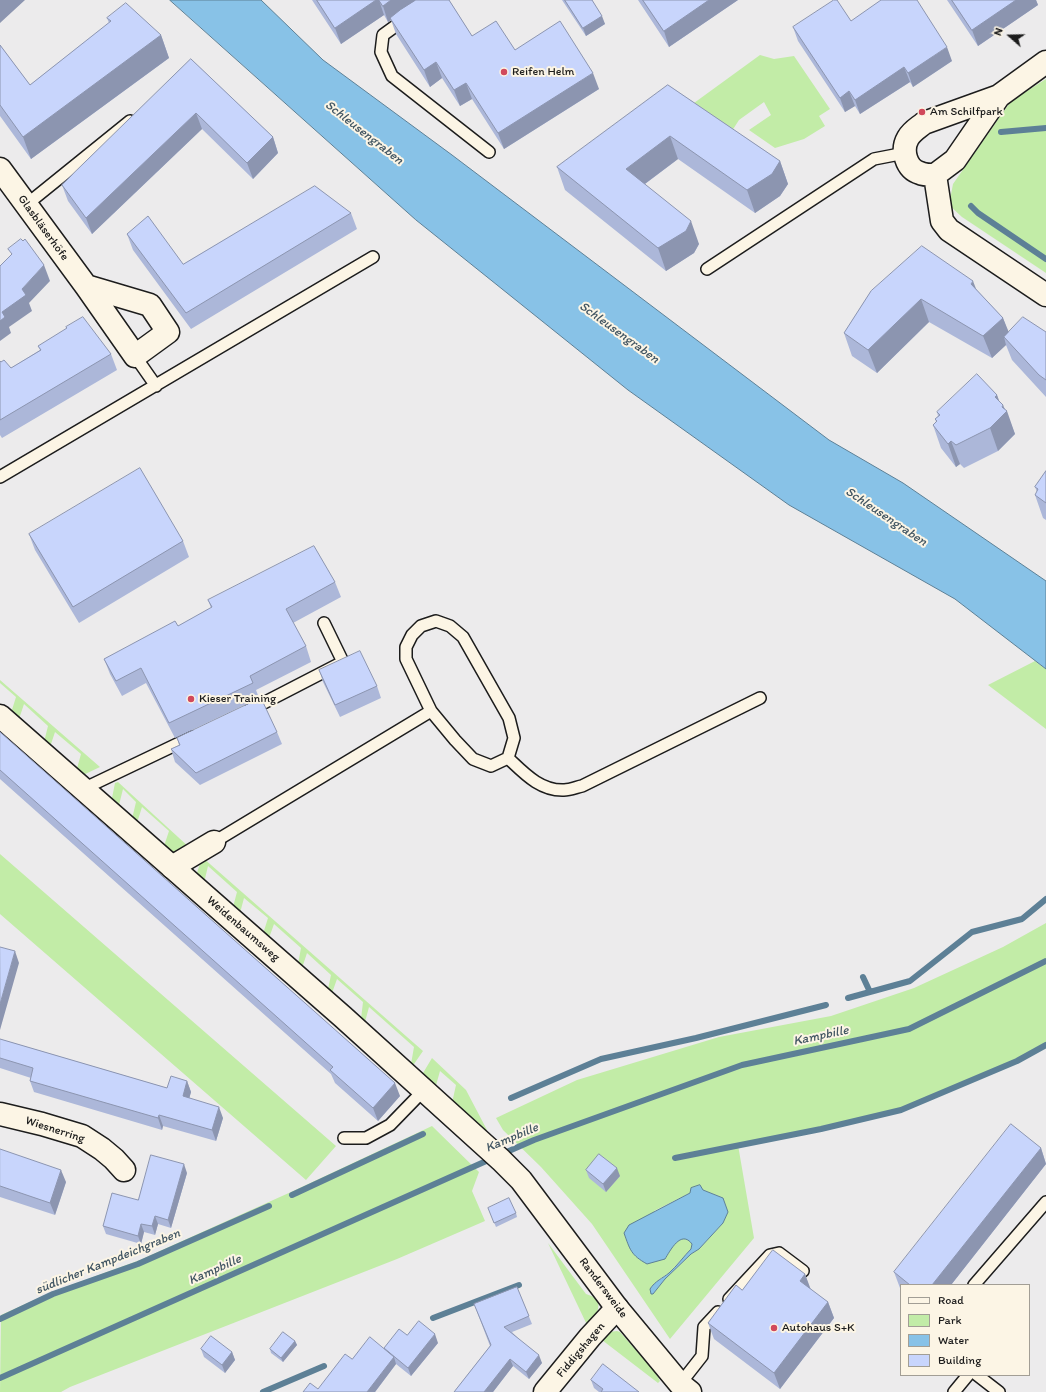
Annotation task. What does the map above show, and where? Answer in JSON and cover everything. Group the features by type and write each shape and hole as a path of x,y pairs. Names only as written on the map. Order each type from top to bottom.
{"street":[{"path":"999,96 955,160 935,176 919,173 909,165 905,153 907,140 914,130 924,124 999,96 1046,62"},
{"name":"Glasbläserhöfe","path":"0,169 86,286 135,356"},
{"path":"935,176 942,221 949,230 1046,295"},
{"path":"86,286 150,305 168,332 135,356"},
{"name":"Weidenbaumsweg","path":"0,716 348,1022 484,1144"},
{"path":"172,867 214,842"},
{"name":"Wiesnerring","path":"0,1114 42,1124 82,1136 102,1149 124,1170"},
{"name":"Randersweide","path":"484,1144 522,1180 617,1308 685,1388"},
{"name":"Fiddigshagen","path":"545,1392 590,1337 617,1308"}],"lane":[{"path":"415,12 383,36 381,52 392,76 489,152"},
{"path":"26,205 137,115"},
{"path":"707,269 874,159 905,153"},
{"path":"0,477 373,257"},
{"path":"135,356 156,386"},
{"path":"436,621 450,626 463,637 509,718 514,738 508,758 491,766 473,759 431,711 406,659 406,647 412,635 422,626 436,621"},
{"path":"240,714 344,662 324,623"},
{"path":"508,758 530,778 548,788 564,790 582,786 760,698"},
{"path":"214,842 431,711"},
{"path":"83,789 204,731"},
{"path":"344,1138 366,1138 390,1125 424,1090"},
{"path":"975,1284 1046,1202"},
{"path":"685,1388 702,1356 704,1327 770,1255 779,1253 803,1271"},
{"path":"954,1392 967,1376"},
{"path":"978,1376 999,1392"}],"green space":[{"path":"760,55 774,59 794,56 830,109 819,116 825,126 804,139 775,148 749,130 771,115 764,102 739,120 730,134 694,103"},
{"path":"1046,79 1046,273 962,217 949,205 953,184 1011,101"},
{"path":"1035,661 1046,669 1046,729 988,685"},
{"path":"0,680 100,767 81,776 76,772 81,754 55,732 50,747 44,742 48,726 24,704 19,719 11,713 16,697 0,683"},
{"path":"118,782 190,848 170,855 163,849 169,831 142,807 137,823 132,819 136,802 123,789 118,809 111,803 115,783"},
{"path":"0,854 336,1146 306,1180 0,914"},
{"path":"202,857 423,1051 414,1064 411,1064 414,1047 369,1007 365,1022 361,1019 363,1002 337,979 332,993 328,989 331,975 307,953 302,968 298,964 301,948 274,924 269,938 263,934 268,918 244,898 240,913 233,907 237,892 208,866 204,883 196,876"},
{"path":"1046,923 1046,1045 1017,1061 901,1110 821,1129 738,1145 754,1238 670,1339 592,1224 541,1167 503,1130 496,1118 577,1080 719,1037 831,1016 914,988 1003,947","holes":["703,1190 723,1198 728,1212 723,1223 699,1249 691,1254 665,1279 653,1294 651,1287 669,1273 691,1249 692,1244 688,1240 684,1239 676,1242 665,1259 654,1211 690,1193"]},
{"path":"432,1058 466,1090 487,1130 484,1130 452,1103 456,1085 440,1071 435,1089 422,1077"},
{"path":"432,1126 479,1172 472,1191 485,1221 397,1259 70,1387 61,1392 0,1392 1,1315 52,1292 140,1260"},
{"path":"548,1243 586,1294 596,1300 598,1304 597,1312 588,1327"},
{"path":"609,1332 620,1332 655,1372 660,1381 658,1383 602,1340"}],"water":[{"name":"Schleusengraben","path":"170,0 261,0 323,60 452,155 829,440 903,483 1046,581 1046,669 955,599 789,505 628,390 416,220"},
{"path":"700,1185 703,1190 723,1198 728,1212 723,1223 699,1249 691,1254 665,1279 653,1294 651,1294 650,1289 652,1286 675,1267 691,1249 692,1244 688,1240 680,1240 676,1243 665,1259 647,1264 634,1255 624,1233 629,1225 690,1193 691,1188"}],"building":[{"path":"317,0 376,0 335,28"},
{"path":"379,0 391,0 383,6"},
{"name":"Reifen Helm","path":"416,0 449,0 472,36 496,21 515,50 560,21 593,73 498,133 466,83 454,90 436,62 424,70 390,18"},
{"path":"565,0 592,0 602,16 583,28"},
{"path":"643,0 709,0 664,31"},
{"path":"834,0 837,0 851,21 881,0 917,0 947,47 908,73 904,67 855,100 849,91 840,98 793,27"},
{"path":"952,0 1016,0 972,30"},
{"path":"126,3 161,35 23,137 0,105 0,45 30,85 111,21 107,18"},
{"path":"191,59 273,137 247,163 196,113 86,218 62,185"},
{"path":"668,85 780,161 772,174 747,190 670,136 626,169 691,221 686,231 658,248 557,167"},
{"path":"315,186 351,213 186,313 127,234 148,216 183,264"},
{"path":"21,239 23,241 25,239 44,265 22,289 26,295 2,312 5,317 0,321 0,266 12,254 8,249"},
{"path":"922,246 973,281 971,284 1003,318 983,336 921,299 868,350 844,333 871,291"},
{"path":"83,317 111,354 0,420 0,361 1,362 4,360 11,368 41,350 38,346"},
{"path":"1023,317 1046,332 1046,380 1039,375 1004,337"},
{"path":"977,374 997,395 995,397 1007,411 990,428 956,445 951,441 948,444 933,425 937,421 935,419 940,415 937,412"},
{"path":"140,468 183,541 73,607 29,534"},
{"path":"1046,471 1046,503 1035,495 1038,489 1035,487"},
{"path":"314,546 335,582 286,609 306,646 250,676 253,683 169,723 141,668 116,681 104,659 175,621 178,626 212,607 208,600"},
{"path":"360,651 377,686 335,705 319,670"},
{"path":"261,698 277,732 196,773 171,749 180,745 177,738"},
{"path":"0,732 395,1083 373,1108 330,1070 333,1067 0,770"},
{"path":"0,947 15,951 0,1004"},
{"path":"0,1039 167,1088 171,1076 187,1081 183,1096 219,1107 212,1130 159,1115 158,1118 30,1081 33,1068 0,1058"},
{"path":"1011,1124 1041,1148 933,1284 909,1284 894,1272"},
{"path":"0,1149 61,1170 50,1203 0,1186"},
{"path":"599,1154 617,1168 603,1184 586,1170"},
{"path":"151,1155 184,1164 168,1220 155,1216 152,1226 141,1224 138,1236 103,1226 112,1193 138,1200"},
{"path":"509,1198 516,1213 494,1223 488,1208"},
{"name":"Autohaus S+K","path":"773,1250 805,1274 800,1281 828,1302 774,1373 708,1323 736,1285 742,1290"},
{"path":"517,1287 529,1316 504,1327 539,1355 526,1372 510,1359 484,1392 454,1392 491,1345 474,1304"},
{"path":"419,1321 435,1334 408,1368 384,1348 399,1329 407,1335"},
{"path":"283,1332 295,1341 281,1358 270,1349"},
{"path":"211,1336 232,1352 222,1365 201,1349"},
{"path":"370,1337 394,1357 367,1392 303,1392 310,1383 318,1389 345,1354 352,1359"},
{"path":"603,1364 639,1392 601,1392 603,1389 591,1380"}],"waterway":[{"path":"1001,132 1046,128"},
{"path":"971,206 978,213 1046,259"},
{"path":"848,998 910,981 972,932 1022,919 1046,899"},
{"name":"Kampbille","path":"502,1154 534,1140 742,1065 909,1029 1046,961"},
{"path":"863,977 870,992"},
{"path":"511,1098 601,1059 696,1038 826,1005"},
{"path":"675,1158 821,1129 901,1110 1017,1061 1046,1045"},
{"name":"südlicher Kampdeichgraben","path":"292,1195 423,1134"},
{"name":"Kampbille","path":"0,1378 493,1158"},
{"name":"südlicher Kampdeichgraben","path":"0,1319 53,1294 138,1264 269,1206"},
{"path":"433,1318 519,1285"},
{"path":"263,1392 324,1366"}],"place":[{"name":"Reifen Helm","path":"504,72"},
{"name":"Am Schilfpark","path":"922,112"},
{"name":"Kieser Training","path":"191,699"},
{"name":"Autohaus S+K","path":"774,1328"}]}
